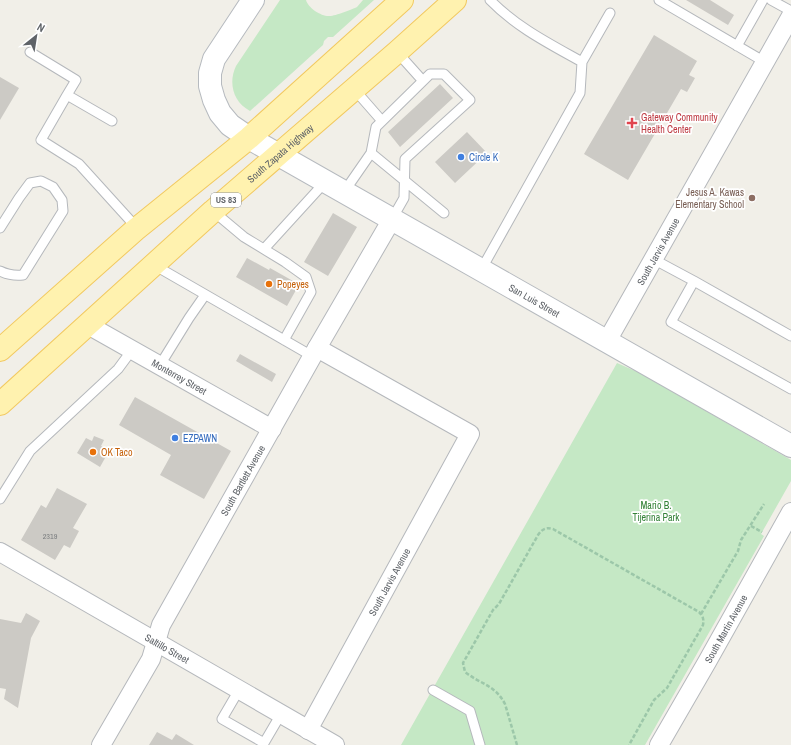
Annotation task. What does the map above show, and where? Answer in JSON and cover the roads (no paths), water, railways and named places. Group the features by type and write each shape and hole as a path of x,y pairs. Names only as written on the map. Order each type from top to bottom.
{"main road":[{"name":"San Luis Street","path":"253,0 214,59 210,73 210,86 214,100 220,113 230,125 278,155 392,218 791,446"},
{"path":"0,350 137,228 249,138 402,0"},
{"name":"South Zapata Highway","path":"0,404 213,211 455,0"}],"street":[{"name":"South Jarvis Avenue","path":"607,341 791,16"},
{"name":"South Bartlett Avenue","path":"101,745 151,659 161,625 314,352 392,218"},
{"name":"Monterrey Street","path":"88,324 272,429"},
{"name":"South Jarvis Avenue","path":"308,730 470,434 314,352"},
{"name":"South Martin Avenue","path":"659,745 791,512"},
{"name":"Saltillo Street","path":"0,552 335,745"}],"lane":[{"path":"490,0 499,10 530,32 582,62"},
{"path":"659,0 765,62"},
{"path":"737,46 763,0"},
{"path":"771,0 791,11"},
{"path":"481,270 580,93 582,62 610,13"},
{"path":"30,52 76,80 41,140 79,164 137,228"},
{"path":"397,52 423,81"},
{"path":"264,249 371,153 376,128 430,74 444,74 470,100 406,159 404,198 392,218"},
{"path":"354,89 382,121"},
{"path":"67,95 112,121"},
{"path":"371,153 444,213"},
{"path":"0,228 30,183 41,181 53,188 62,200 62,211 23,274 15,276 5,274 0,271"},
{"path":"213,211 244,237 285,262 306,277 311,292 284,340"},
{"path":"653,259 791,336"},
{"path":"153,265 284,340 314,352"},
{"path":"694,281 671,322 791,389"},
{"path":"160,365 189,318 206,294"},
{"path":"0,499 30,451 118,370 132,350"},
{"path":"239,690 222,719 264,742 281,714"},
{"path":"433,690 470,712 480,745"}],"place":[{"name":"Gateway Community Health Center","path":"632,123"},
{"name":"Circle K","path":"461,157"},
{"name":"Jesus A. Kawas Elementary School","path":"752,198"},
{"name":"Popeyes","path":"269,284"},
{"name":"EZPAWN","path":"175,438"},
{"name":"OK Taco","path":"93,452"}],"park label":[{"name":"Mario B. Tijerina Park","path":"656,510"}]}
